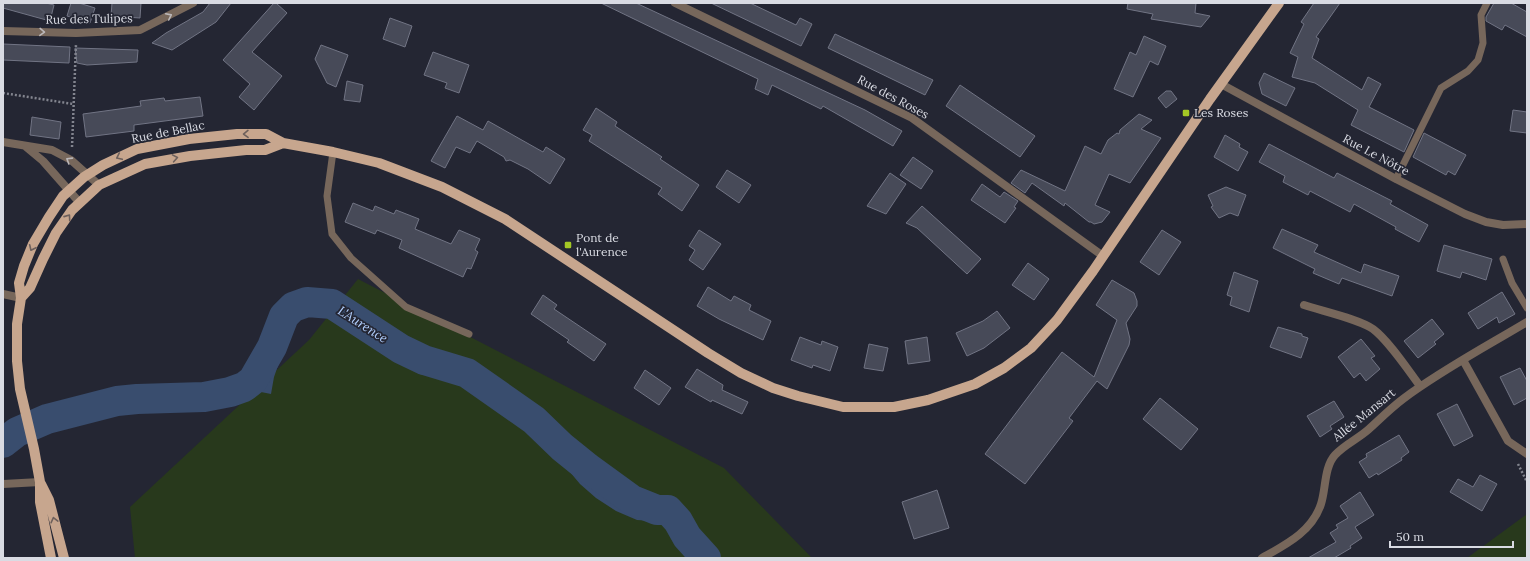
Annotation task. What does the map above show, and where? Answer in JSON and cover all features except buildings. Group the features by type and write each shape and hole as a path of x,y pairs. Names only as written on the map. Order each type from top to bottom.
{"main road":[{"name":"Rue de Bellac","path":"40,482 20,389 17,361 17,324 21,298 19,283 33,244 63,196 88,175 103,165 137,149 237,134 266,134 283,142 378,163 442,187 505,219 708,353 741,373 773,388 843,407 894,407 928,400 975,384 1004,368 1031,348 1057,320 1094,271 1221,84 1279,3"},
{"name":"Rue de Bellac","path":"21,298 30,288 56,233 72,210 98,185 130,170 156,162 190,156 265,150 283,142"},
{"path":"40,482 40,502 51,558"},
{"path":"40,482 49,500 64,558"}],"street":[{"name":"Rue des Tulipes","path":"3,31 76,34 140,30 193,3"},
{"name":"Rue des Roses","path":"675,3 912,118 1103,256"},
{"name":"Rue Le Nôtre","path":"1221,84 1396,179 1465,214 1486,222 1527,224"},
{"path":"3,142 52,150 71,160 98,185"},
{"path":"24,145 43,161 80,203"},
{"path":"3,294 21,298"},
{"path":"1304,305 1362,323 1373,329 1384,339 1420,386"},
{"name":"Allée Mansart","path":"1262,558 1292,541 1316,516 1321,504 1328,470 1334,456 1345,445 1367,431 1420,386 1527,322"},
{"path":"1463,360 1508,441 1527,454"},
{"path":"3,484 40,482"}],"lane":[{"path":"1396,179 1441,88 1468,71 1478,60 1483,43 1481,15 1487,3"},
{"path":"333,152 327,196 332,234 351,258 406,307 469,334"},
{"path":"1503,259 1512,283 1527,308"}],"path":[{"path":"71,160 76,34"},
{"path":"3,93 73,104"}],"green space":[{"path":"358,279 724,468 812,558 135,558 130,507 309,340"},
{"path":"1527,514 1527,558 1467,558"}],"water":[{"path":"307,302 332,304 401,349 424,360 467,373 534,420 562,447 588,468 632,499 657,510 668,510 678,521 687,537 706,558 698,558 669,522 637,520 616,511 596,498 580,484 554,453 541,444 526,426 524,427 473,390 454,380 419,374 389,351 329,311 312,310 297,316 290,323 287,340 274,377 271,394 261,392 245,401 188,407 165,406 111,412 77,419 46,429 44,420 117,401 204,397 230,392 244,387 253,380 272,347 284,316 293,307"},
{"path":"17,432 20,444 3,450 3,443"}],"waterway":[{"name":"L'Aurence","path":"3,443 17,432 47,419 117,401 204,397 230,392 244,387 253,380 272,347 284,316 293,307 307,302 332,304 401,349 424,360 467,373 534,420 562,447 632,500 657,510 668,510 678,521 687,537 706,558"}],"place":[{"name":"Les Roses","path":"1186,113"},
{"name":"Pont de l'Aurence","path":"568,245"}]}
